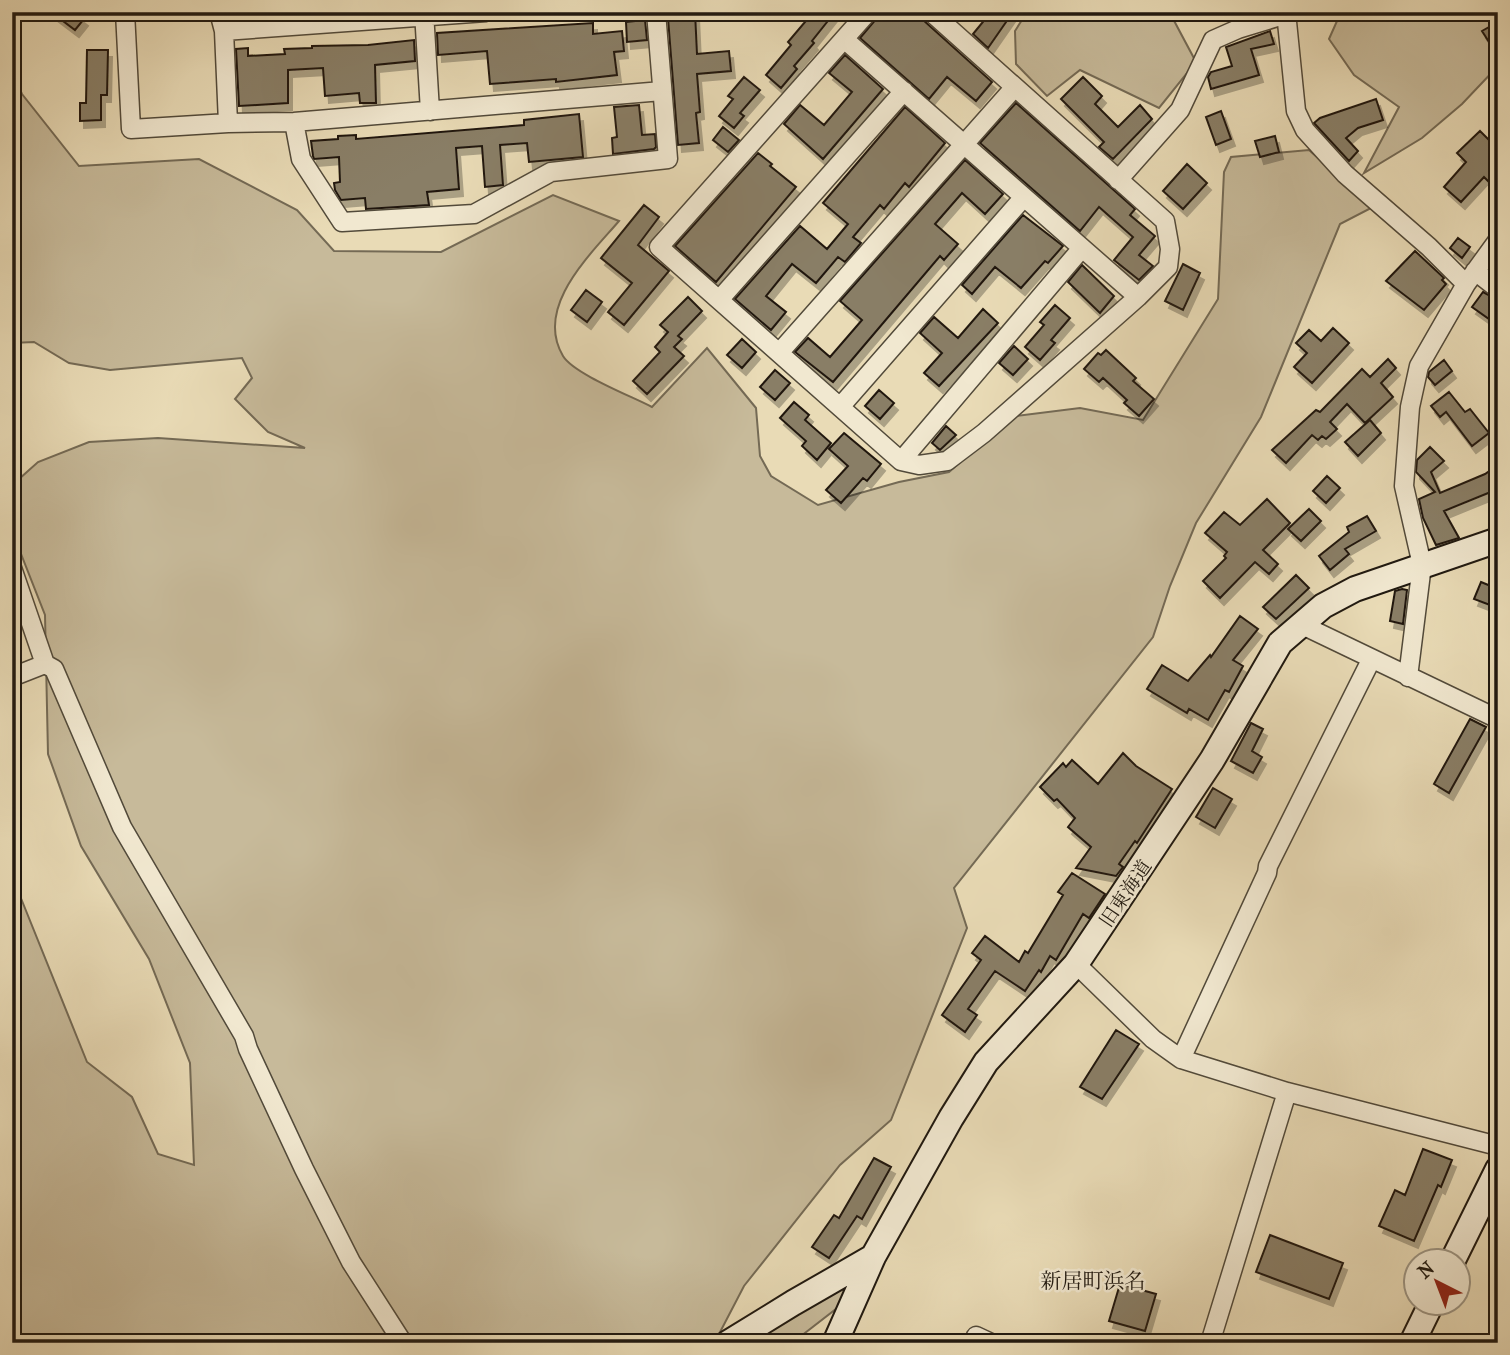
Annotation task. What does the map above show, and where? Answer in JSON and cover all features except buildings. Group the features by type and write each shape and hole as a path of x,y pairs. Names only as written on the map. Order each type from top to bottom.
{"street":[{"path":"125,12 131,129 294,122 662,91"},
{"path":"219,12 224,31 228,123"},
{"path":"224,31 424,14 486,12"},
{"path":"294,122 301,159 342,222 474,214 551,172 668,159 656,12"},
{"path":"868,12 659,247 901,461 919,465 947,461 984,433 1138,297 1168,267 1170,249 1165,221 931,12"},
{"path":"1118,180 1180,110 1213,40 1287,13 1296,111 1305,130 1345,174 1429,247 1471,278 1498,289"},
{"path":"424,14 430,111"},
{"path":"844,39 1138,297"},
{"path":"779,353 1014,88"},
{"path":"719,300 904,91"},
{"path":"840,407 1024,197"},
{"path":"1408,677 1422,565 1404,486 1410,407 1419,366 1471,278 1498,240"},
{"path":"901,461 1082,248"},
{"name":"旧東海道","path":"835,1343 873,1257 951,1118 986,1062 1076,964 1206,771 1280,643 1323,606 1355,589 1498,540"},
{"path":"12,568 45,664 54,669 122,827 244,1036 304,1170 351,1262 403,1343"},
{"path":"1300,624 1498,719"},
{"path":"1181,1059 1268,866 1371,660"},
{"path":"12,677 45,664"},
{"path":"1076,964 1153,1038 1181,1059 1287,1092 1498,1146"},
{"path":"1210,1343 1287,1092"},
{"path":"1460,1246 1498,1169"},
{"path":"728,1343 873,1257"},
{"path":"1412,1343 1426,1316"}],"shaded area":[{"path":"1027,12 1176,12 1171,15 1196,62 1159,108 1080,70 1047,96 1016,64 1015,31"},
{"path":"1341,12 1498,12 1498,66 1462,104 1422,138 1364,173 1399,107 1354,75 1329,39"},
{"path":"12,73 22,94 79,166 199,159 297,210 334,251 441,252 553,195 619,221 581,266 560,301 555,319 556,338 563,356 590,377 652,407 707,348 756,408 760,456 771,476 818,505 899,482 949,472 987,439 1007,417 1080,408 1143,420 1218,299 1224,172 1231,157 1309,150 1373,207 1340,224 1261,417 1196,523 1153,637 954,888 967,928 891,1120 840,1165 744,1286 718,1336 707,1343 12,1343 12,876 87,1062 132,1097 158,1154 194,1165 190,1063 149,959 81,846 48,754 45,615 12,531 12,491 18,480 38,462 89,442 158,438 305,448 268,432 235,399 252,378 242,358 110,370 69,363 34,342 12,343"},
{"path":"862,1264 841,1305 792,1343 742,1343"}],"district":[{"name":"新居町浜名","path":"1093,1281"}]}
